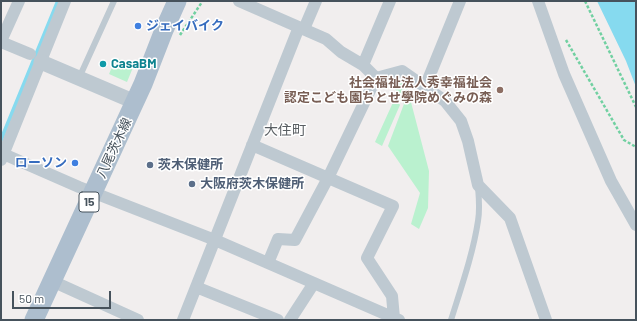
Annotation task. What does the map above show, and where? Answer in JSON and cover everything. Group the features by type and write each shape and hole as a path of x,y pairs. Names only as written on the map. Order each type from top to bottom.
{"main road":[{"name":"八尾茨木線","path":"34,320 135,102 177,1"},
{"name":"八尾茨木線","path":"143,84 172,36 190,1"}],"street":[{"path":"19,1 1,42 135,102"},
{"path":"65,1 36,58 2,156 215,240 396,319"},
{"path":"239,1 326,39 341,52 363,65 376,78"},
{"path":"183,320 252,145 302,28 316,1"},
{"path":"363,65 390,1"},
{"path":"425,87 460,1"},
{"path":"538,1 564,74 611,181 636,224"},
{"path":"268,263 278,239 295,240 328,178 376,78 402,71 445,101 461,121 468,141 478,185 510,218 546,320"},
{"path":"252,145 393,206 367,258 392,296 396,319"},
{"path":"52,281 138,320"},
{"path":"290,320 314,283"},
{"path":"196,287 278,320"}],"lane":[{"path":"79,78 114,1"},
{"path":"451,320 465,276 478,220 478,185"}],"path":[{"path":"585,1 636,107"},
{"path":"564,36 624,140 636,148"}],"green space":[{"path":"116,58 134,65 127,82 109,74"},
{"path":"406,83 429,171 428,208 419,229 411,224 420,193 388,146 404,104 392,84"},
{"path":"395,98 400,105 382,146 375,142"}],"water":[{"path":"597,1 636,1 636,87 626,61"}],"waterway":[{"path":"1,140 58,1"}],"place":[{"name":"ジェイバイク","path":"138,26"},
{"name":"CasaBM","path":"103,64"},
{"name":"社会福祉法人秀幸福祉会 認定こども園ちとせ學院めぐみの森","path":"500,90"},
{"name":"ローソン","path":"75,163"},
{"name":"茨木保健所","path":"150,165"},
{"name":"大阪府茨木保健所","path":"192,184"}],"district":[{"name":"大住町","path":"285,130"}]}
